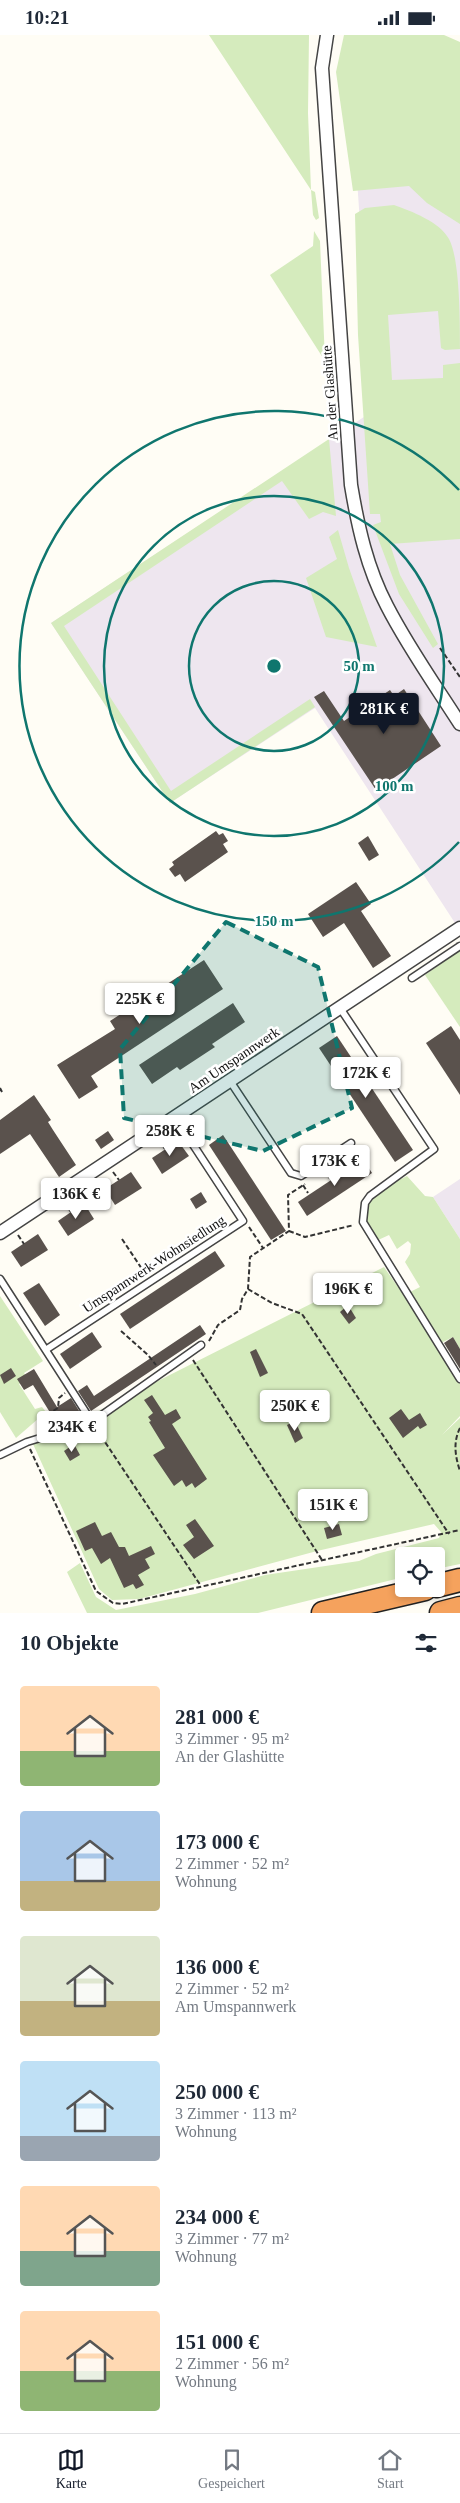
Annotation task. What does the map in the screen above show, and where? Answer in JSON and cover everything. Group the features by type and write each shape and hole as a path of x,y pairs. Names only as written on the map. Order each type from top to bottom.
{"highway":[{"path":"445,1584 460,1580"},
{"path":"323,1613 395,1596"},
{"path":"441,1613 460,1608"}],"street":[{"name":"An der Glashütte","path":"327,35 322,68 350,475 356,520 365,554 386,605 460,724"},
{"name":"Am Umspannwerk","path":"0,1233 460,928"}],"lane":[{"path":"412,978 460,946"},
{"path":"340,1008 434,1149 370,1197 365,1203 363,1222 460,1379"},
{"path":"230,1081 291,1173 296,1176 301,1177 351,1143"},
{"name":"Umspannwerk-Wohnsiedlung","path":"47,1349 243,1221 175,1117"},
{"path":"0,1279 47,1349 69,1390 92,1422"},
{"path":"0,1455 29,1442 92,1422 200,1345"}],"path":[{"path":"440,648 460,677"},
{"path":"157,1137 165,1149"},
{"path":"347,1157 351,1164"},
{"path":"329,1178 325,1171 332,1167"},
{"path":"110,1168 118,1180"},
{"path":"289,1231 288,1195 311,1181"},
{"path":"303,1185 308,1193"},
{"path":"62,1199 71,1212"},
{"path":"243,1221 263,1248"},
{"path":"289,1231 305,1237 363,1222"},
{"path":"15,1231 24,1244"},
{"path":"200,1345 210,1340 218,1325 239,1312 242,1299 248,1289 250,1257 289,1231"},
{"path":"122,1239 151,1281"},
{"path":"248,1289 272,1303 302,1314 450,1534"},
{"path":"121,1331 148,1355 161,1373"},
{"path":"189,1354 322,1560"},
{"path":"69,1390 58,1398 58,1408 45,1419 29,1442 96,1591 113,1603 122,1603 450,1534 460,1530"},
{"path":"92,1422 202,1585"},
{"path":"460,1428 455,1445 460,1471"}],"highlighted area":[{"path":"226,922 318,967 352,1108 263,1151 124,1118 120,1049"}],"shaded area":[{"path":"460,130 460,920 455,923 315,708 170,803 51,623 373,411 354,136"},
{"path":"460,1179 460,1239 433,1197"}],"green space":[{"path":"209,35 309,35 308,113 311,190"},
{"path":"344,35 444,35 460,42 460,224 427,203 409,186 353,191 336,72"},
{"path":"311,190 315,192 319,218 316,220 313,215"},
{"path":"394,205 432,222 445,233 453,248 457,276 460,349 445,350 441,348 438,311 388,315 392,380 443,378 443,365 460,363 460,539 390,544 400,575 438,644 433,648 399,594 373,525 381,522 380,514 370,514 358,335 355,214 365,208"},
{"path":"314,231 320,241 325,361 270,275 313,246"},
{"path":"329,439 336,516 323,512 309,519 282,481 64,626 171,791 310,699 315,707 170,803 51,623"},
{"path":"338,530 349,568 377,647 326,637 306,578 337,559 329,537"},
{"path":"460,950 460,1027 425,975"},
{"path":"407,1176 425,1196 433,1197 460,1239 460,1349 453,1337 441,1343 410,1292 420,1287 405,1262 410,1254 411,1244 408,1241 397,1249 389,1235 376,1241 370,1229 367,1218 369,1203 400,1177 401,1179"},
{"path":"384,1267 460,1376 460,1416 442,1435 460,1418 460,1564 445,1567 445,1547 404,1547 439,1538 441,1532 434,1524 317,1551 139,1599 112,1600 99,1589 33,1444"},
{"path":"0,1296 43,1361 24,1373 28,1379 19,1384 35,1409 42,1407 46,1412 16,1438 0,1412"},
{"path":"395,1549 395,1579 258,1613 87,1613 67,1572 80,1563 96,1597 116,1610 195,1594 265,1575 359,1561"}],"building":[{"path":"404,689 441,746 376,790 314,697 324,691 344,721 390,690 394,696"},
{"path":"216,831 219,835 223,833 228,841 223,844 228,852 185,882 180,874 175,877 169,869 174,865 172,862"},
{"path":"368,836 379,855 369,861 358,843"},
{"path":"356,882 371,904 361,911 391,956 373,968 344,923 323,937 308,914"},
{"path":"204,960 223,989 91,1076 98,1087 79,1099 57,1065 115,1029 110,1021"},
{"path":"233,1003 245,1022 212,1044 215,1047 180,1070 177,1067 152,1084 139,1065"},
{"path":"451,1026 460,1040 460,1095 426,1043"},
{"path":"337,1036 413,1150 395,1162 319,1048"},
{"path":"34,1095 51,1120 48,1122 76,1165 59,1177 30,1134 0,1154 0,1120"},
{"path":"108,1131 114,1140 101,1149 95,1140"},
{"path":"223,1135 286,1231 271,1240 209,1145"},
{"path":"178,1141 189,1156 162,1174 152,1158"},
{"path":"363,1159 372,1173 307,1216 298,1202"},
{"path":"131,1172 142,1188 115,1205 105,1189"},
{"path":"201,1192 207,1202 196,1209 190,1199"},
{"path":"84,1203 94,1219 68,1236 58,1221"},
{"path":"38,1234 48,1250 21,1267 11,1252"},
{"path":"215,1251 225,1266 130,1329 120,1314"},
{"path":"39,1283 60,1315 45,1326 23,1293"},
{"path":"348,1305 356,1318 349,1324 340,1312"},
{"path":"200,1325 206,1334 91,1411 78,1391 87,1385 94,1396"},
{"path":"92,1332 102,1347 70,1369 60,1354"},
{"path":"453,1337 460,1349 460,1369 444,1343"},
{"path":"256,1349 268,1373 260,1377 250,1352"},
{"path":"11,1368 16,1376 4,1384 0,1375"},
{"path":"34,1369 57,1407 71,1398 83,1417 59,1427 33,1385 24,1390 17,1379"},
{"path":"152,1395 165,1415 176,1409 181,1418 172,1424 207,1479 195,1488 192,1483 186,1487 182,1480 174,1486 153,1455 165,1448 149,1422 151,1421 148,1417 153,1413 144,1400"},
{"path":"401,1409 409,1420 420,1413 427,1425 420,1429 418,1426 403,1438 389,1418"},
{"path":"295,1421 303,1438 295,1443 287,1425"},
{"path":"74,1444 80,1455 70,1461 64,1451"},
{"path":"195,1519 214,1546 194,1559 183,1545 194,1537 186,1525"},
{"path":"95,1522 102,1536 111,1532 119,1547 125,1547 129,1556 151,1546 155,1554 145,1559 150,1568 138,1575 144,1585 136,1589 133,1584 124,1588 110,1558 101,1564 92,1548 85,1551 76,1531"},
{"path":"339,1524 342,1535 327,1539 324,1528"}]}
